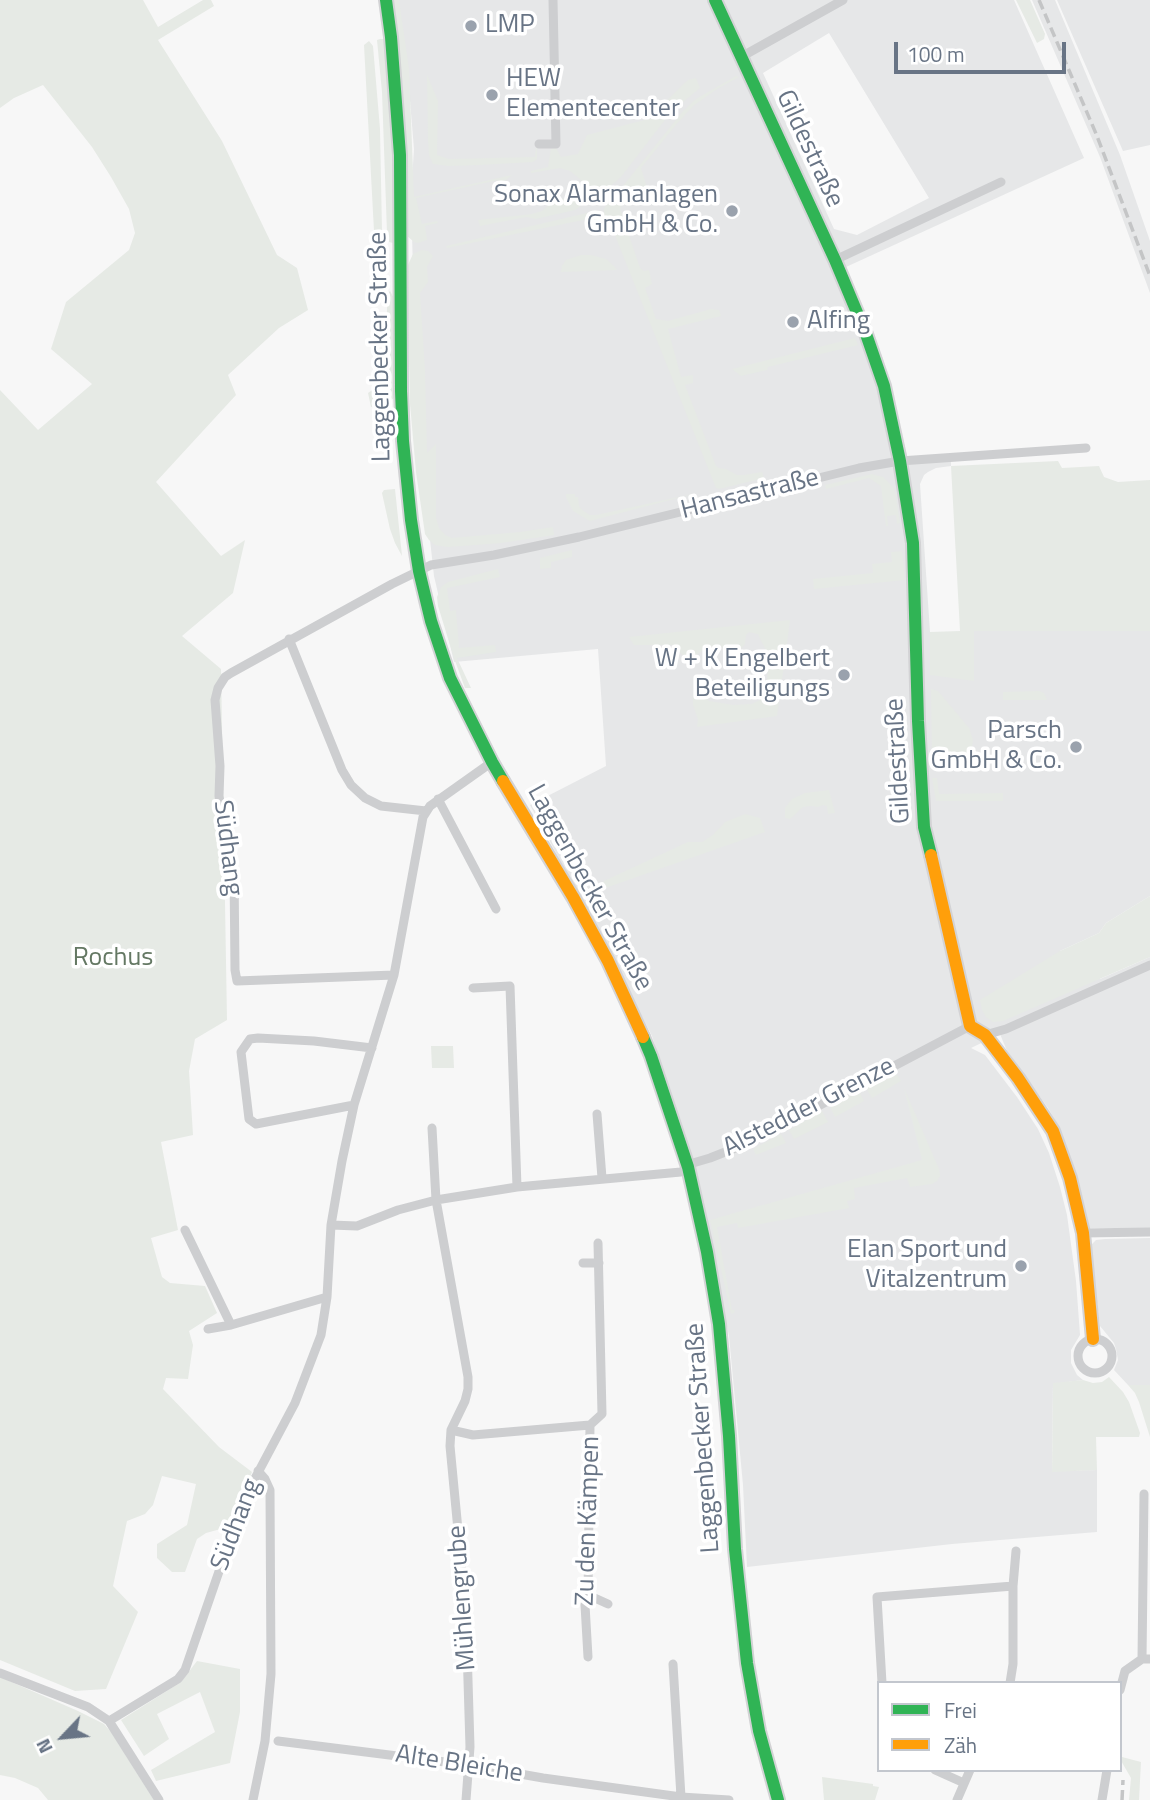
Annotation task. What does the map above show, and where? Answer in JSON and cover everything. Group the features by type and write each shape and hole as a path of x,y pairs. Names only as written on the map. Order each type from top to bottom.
{"street":[{"name":"Laggenbecker Straße","path":"386,0 400,155 403,441 419,570 431,621 450,678 492,762 573,897 635,1016 688,1167 707,1252 719,1324 735,1549 747,1663 760,1731 778,1800"},
{"path":"539,144 556,144 553,0"},
{"name":"Gildestraße","path":"715,0 835,260 884,386 900,461 913,543 924,827 970,1026"},
{"path":"741,57 843,0"},
{"path":"835,260 1001,181"},
{"name":"Hansastraße","path":"419,570 431,565 579,537 859,468 900,461 1086,448"},
{"name":"Südhang","path":"394,975 237,981 234,869 219,796 220,766 215,700 225,677 289,639 419,570"},
{"path":"289,639 342,770 351,785 365,798 381,806 426,811 438,799 492,762"},
{"path":"438,799 496,909"},
{"name":"Südhang","path":"109,1721 178,1679 185,1670 244,1499 292,1411 321,1335 327,1297 331,1225 354,1105 394,975 426,811"},
{"path":"985,1035 1006,1029 1150,965"},
{"path":"473,988 510,986 517,1187"},
{"path":"970,1026 985,1035 1053,1131 1070,1178 1083,1233 1093,1339"},
{"name":"Alstedder Grenze","path":"331,1225 357,1226 398,1210 436,1200 517,1187 681,1172 693,1163 748,1143 970,1026"},
{"path":"354,1105 256,1124 249,1119 241,1052 250,1039 258,1038 372,1048"},
{"path":"597,1114 602,1178"},
{"path":"432,1128 436,1200"},
{"name":"Mühlengrube","path":"436,1200 468,1377 465,1401 451,1430 450,1446 466,1614 470,1747 466,1800"},
{"path":"185,1230 231,1325"},
{"path":"1083,1233 1150,1232"},
{"name":"Zu den Kämpen","path":"588,1657 585,1605 588,1595 590,1425 602,1414 598,1243"},
{"path":"583,1263 599,1263"},
{"path":"208,1329 231,1325 327,1297"},
{"path":"451,1430 472,1435 590,1425"},
{"path":"253,1800 265,1741 271,1674 270,1490 258,1471"},
{"path":"1122,1682 1125,1671 1146,1659 1144,1494"},
{"path":"1010,1681 1016,1551"},
{"path":"882,1681 877,1597 1013,1586"},
{"path":"588,1595 608,1604"},
{"path":"673,1664 681,1797"},
{"path":"0,1673 88,1707 109,1721 159,1800"},
{"name":"Alte Bleiche","path":"278,1741 468,1765 681,1797 729,1800"},
{"path":"939,1772 964,1783"},
{"path":"957,1800 969,1772"},
{"path":"1102,1800 1107,1772"}],"shaded area":[{"path":"397,0 1014,0 1084,158 846,267 883,359 909,464 951,461 951,466 928,472 920,484 930,632 930,675 974,631 1150,631 1150,896 1106,923 1099,933 1060,951 1100,979 1150,957 1150,1228 1088,1228 1058,1125 1007,1051 1000,1034 971,1048 985,1055 1038,1129 1060,1187 1067,1215 1076,1281 1080,1335 1071,1350 1071,1363 1083,1380 1053,1384 1052,1471 1097,1470 1097,1532 952,1544 747,1567 743,1485 729,1336 695,1171 652,1036 530,805 606,766 598,649 454,662 434,576 417,422 411,196 414,149 407,65","holes":["829,33 929,198 857,235 834,229 763,73"]},
{"path":"1032,0 1055,0 1120,155 1150,241 1150,293 1100,157"},
{"path":"1057,0 1150,0 1150,145 1123,151"},
{"path":"1150,1238 1150,1385 1128,1385 1114,1370 1118,1360 1116,1349 1100,1326 1090,1246 1096,1240"}],"green space":[{"name":"Rochus","path":"0,0 143,0 158,27 203,0 211,0 214,6 158,40 222,141 277,255 297,268 308,310 279,328 228,375 236,395 156,482 221,556 245,540 233,593 182,636 221,669 227,1020 195,1039 189,1071 193,1135 161,1142 178,1230 151,1238 162,1277 170,1283 205,1286 217,1313 189,1331 193,1345 188,1379 166,1378 163,1389 219,1447 252,1472 228,1527 206,1533 197,1539 185,1572 172,1572 157,1558 157,1544 187,1525 196,1484 162,1476 153,1505 145,1514 127,1521 113,1586 138,1612 106,1689 75,1691 0,1660 0,390 38,430 92,384 51,349 66,302 129,250 135,233 129,209 111,177 92,147 43,85 14,98 0,108"},
{"path":"392,0 399,0 409,69 414,197 512,175 500,185 498,180 416,198 422,224 438,223 425,226 427,240 418,243 406,235 403,110"},
{"path":"1016,0 1030,0 1045,34 1044,39 1037,43"},
{"path":"386,39 396,164 393,243 389,242 387,233 382,92 377,40"},
{"path":"369,41 373,46 380,129 382,231 379,234 374,231 364,45"},
{"path":"427,75 438,101 437,155 449,159 535,157 537,148 537,159 533,162 479,165 433,164 429,155"},
{"path":"736,76 739,77 693,106 675,126 641,168 648,191 624,200 620,209 640,268 649,270 652,284 645,288 656,319 668,321 711,309 719,310 721,316 668,329 681,377 693,375 693,383 685,385 716,466 737,475 762,472 764,478 719,489 716,488 612,228 604,216 604,209 612,194 623,186 683,111 696,99"},
{"path":"696,78 700,88 671,112 621,177 599,196 592,196 580,179 570,171 560,168 531,173 548,167 551,149 556,148 561,157 578,154 587,135 656,117 666,101 688,80"},
{"path":"573,196 583,200 582,205 575,210 536,219 526,217 480,226 478,220 532,214"},
{"path":"591,212 598,217 606,233 597,222 588,219 447,248 446,246"},
{"path":"422,250 433,256 427,267 428,282 420,293 427,453 436,444 436,518 439,528 452,538 553,527 554,535 447,547 435,545 425,534 410,404 407,267 413,254"},
{"path":"581,255 606,259 617,270 561,272 566,260"},
{"path":"390,291 395,300 394,398 390,401 386,397 387,304"},
{"path":"855,338 858,345 768,367 767,370 741,376 732,369"},
{"path":"381,384 383,404 371,407 368,393"},
{"path":"1058,461 1062,468 1099,466 1104,477 1118,482 1150,480 1150,631 974,631 974,681 930,675 930,632 960,631 951,466"},
{"path":"872,474 883,477 894,488 900,523 897,524 896,515 887,516 886,526 881,486 869,478 826,489 825,485"},
{"path":"395,489 402,556 390,529 382,493 384,490"},
{"path":"697,493 590,521 573,511 566,497 566,494 575,494 582,510 596,515"},
{"path":"572,550 572,557 551,562 551,568 540,569 540,558"},
{"path":"902,551 905,580 814,589 813,579 873,573 872,564 892,562 891,552"},
{"path":"498,569 500,577 447,588 450,611 456,610 459,648 495,645 496,652 457,658 471,688 465,688 437,597 441,587 448,582"},
{"path":"790,620 777,716 697,727 693,693 701,691 709,701 733,705 752,704 762,699 766,689 769,657 758,634 749,632 741,649 729,655 720,645 706,648 695,656 686,658 672,645 634,645 629,637"},
{"path":"931,689 938,691 969,728 972,746 963,757 932,757"},
{"path":"1003,692 1044,693 1047,700 1003,700"},
{"path":"932,778 937,778 939,794 1003,793 1003,801 936,801"},
{"path":"829,790 835,813 828,814 827,806 811,806 803,807 790,819 785,818 785,808 792,799 805,793"},
{"path":"745,814 760,818 765,832 591,893 604,881 688,842 702,842 725,822"},
{"path":"1150,896 1150,957 1003,1021 993,1022 986,1017 980,1000 1060,951 1099,933 1106,923"},
{"path":"431,1046 453,1046 454,1068 432,1068"},
{"path":"895,1074 901,1081 872,1098 866,1088"},
{"path":"904,1088 939,1169 940,1176 937,1181 910,1187 907,1178 854,1188 855,1199 847,1201 849,1208 738,1228 737,1223 717,1227 732,1310 735,1310 731,1314 710,1220 922,1160"},
{"path":"859,1091 864,1101 835,1117 830,1107"},
{"path":"822,1111 828,1122 794,1139 789,1130"},
{"path":"781,1134 786,1143 756,1155 753,1149"},
{"path":"1109,1377 1129,1402 1139,1437 1096,1437 1097,1470 1052,1472 1053,1383 1083,1380 1093,1383 1102,1382"},
{"path":"1128,1385 1150,1385 1150,1437 1139,1402"},
{"path":"197,1661 240,1669 240,1712 230,1763 156,1781 151,1770 215,1732 200,1692 157,1714 169,1739 144,1756 121,1720 181,1682"},
{"path":"0,1677 104,1724 154,1800 48,1800 38,1788 0,1775"},
{"path":"1122,1757 1141,1762 1139,1800 1129,1800 1131,1778 1122,1762"},
{"path":"822,1777 879,1787 875,1800 824,1800"}],"railway":[{"path":"1039,0 1097,136 1150,276"},
{"path":"1122,1800 1123,1780"}],"traffic: fast":[{"path":"386,0 400,155 401,391 411,520 431,621 450,678 503,781"},
{"path":"715,0 835,260 884,386 900,461 913,543 924,827 931,855"},
{"path":"643,1037 688,1167 707,1252 719,1324 735,1549 747,1663 759,1731 778,1800"}],"traffic: slow":[{"path":"503,781 573,897 608,961 643,1037"},
{"path":"931,855 970,1026 985,1035 1053,1131 1070,1178 1083,1233 1093,1339"}],"place":[{"name":"LMP","path":"471,26"},
{"name":"HEW Elementecenter","path":"492,95"},
{"name":"Sonax Alarmanlagen GmbH & Co.","path":"732,211"},
{"name":"Alfing","path":"793,322"},
{"name":"W + K Engelbert Beteiligungs","path":"844,675"},
{"name":"Parsch GmbH & Co.","path":"1076,747"},
{"name":"Elan Sport und Vitalzentrum","path":"1021,1266"}]}
